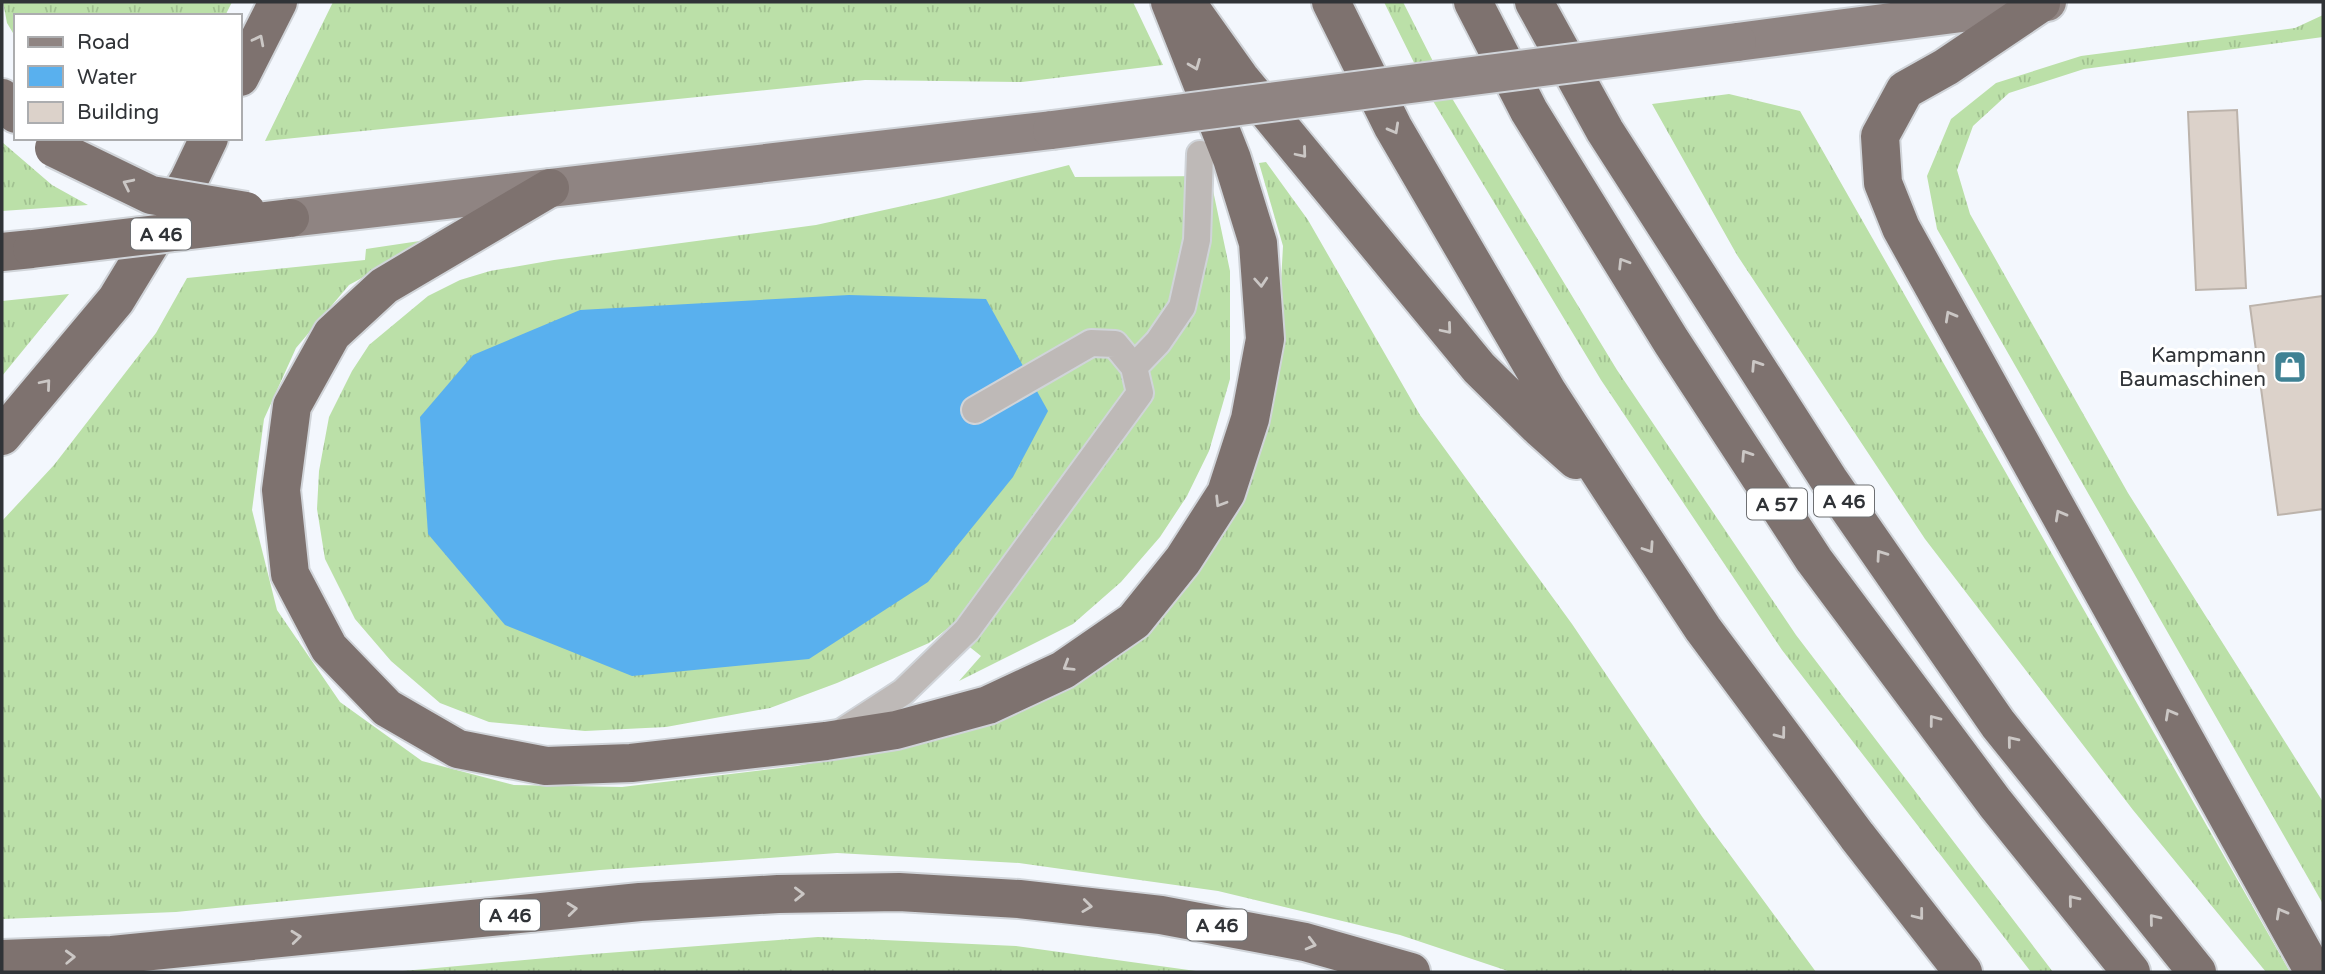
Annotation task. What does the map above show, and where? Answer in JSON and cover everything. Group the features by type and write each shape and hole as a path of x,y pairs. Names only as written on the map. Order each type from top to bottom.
{"highway":[{"path":"242,74 278,2"},
{"path":"550,188 384,286 332,334 292,406 281,490 290,574 330,648 387,708 458,749 546,766 631,763 826,741 896,730 988,705 1063,670 1134,621 1184,560 1226,493 1250,419 1265,340 1258,243 1232,159 1170,2"},
{"path":"1186,2 1240,78 1479,368 1540,428 1612,491"},
{"path":"1331,2 1393,127 1547,391 1612,491 1703,629 1857,836 1963,972"},
{"name":"A 57","path":"1473,2 1544,134 1671,341 1814,561 1995,803 2131,972"},
{"name":"A 46","path":"1534,2 1605,131 1837,491 1998,724 2197,972"},
{"path":"2041,3 1905,90 1880,136 1883,183 1901,228 2314,972"},
{"path":"2,98 14,112"},
{"path":"2,436 116,300 188,180 208,140"},
{"path":"48,143 150,195 290,218"},
{"name":"A 46","path":"17,251 290,218"},
{"name":"A 46","path":"2,960 112,955 640,902 778,894 899,892 1019,899 1160,915 1305,942 1411,972"}],"main road":[{"path":"550,188 1052,130 2047,2"},
{"name":"A 46","path":"290,218 550,188"}],"lane":[{"path":"1134,367 1158,342 1182,307 1197,240 1200,154"},
{"path":"826,741 903,692 967,630 1140,393 1134,367 1115,344 1091,343 975,410"}],"green space":[{"path":"3,2 232,2 226,14 14,14 14,35 7,23"},
{"path":"333,2 1133,2 1163,65 1022,82 865,80 265,141"},
{"path":"1384,2 1403,2 1450,95 1617,370 1796,635 2053,972 2031,972 1782,650 1601,380 1433,101"},
{"path":"2323,15 2323,37 2084,69 2009,93 1973,126 1957,170 1970,214 2128,493 2323,802 2323,904 1937,229 1927,176 1951,119 1996,83 2081,56 2295,28"},
{"path":"1729,94 1800,111 2290,972 2266,972 2133,810 1925,539 1737,255 1652,104"},
{"path":"2,142 52,185 88,205 2,211"},
{"path":"1266,162 1308,220 1420,415 1572,624 1703,818 1816,972 1511,972 1400,935 1218,891 1019,863 837,853 600,870 176,912 2,919 2,521 54,465 156,333 187,278 365,260 366,249 433,239 349,285 296,348 264,419 252,510 277,610 340,702 422,761 514,785 622,787 797,766 955,735 1030,704 1111,657 1188,587 1239,496 1266,434 1276,374 1283,246 1259,163"},
{"path":"1069,165 1075,177 1210,176 1230,271 1230,379 1209,451 1187,496 1160,537 1121,582 1073,624 959,681 981,656 947,629 929,643 837,683 770,708 666,727 585,731 489,722 440,703 391,661 355,619 325,559 317,509 319,471 329,417 352,371 369,345 428,296 460,280 490,271 816,225 939,198"},
{"path":"69,294 2,376 2,301"},
{"path":"818,937 1016,946 1203,972 392,972 580,955"}],"water":[{"path":"849,295 986,299 1048,411 1013,477 928,582 809,659 632,676 505,625 428,534 420,417 473,355 580,310"}],"building":[{"path":"2237,110 2246,288 2196,290 2188,112"},
{"name":"Kampmann Baumaschinen","path":"2323,296 2323,509 2278,515 2250,306"}],"place":[{"name":"Kampmann Baumaschinen","path":"2290,367"}]}
